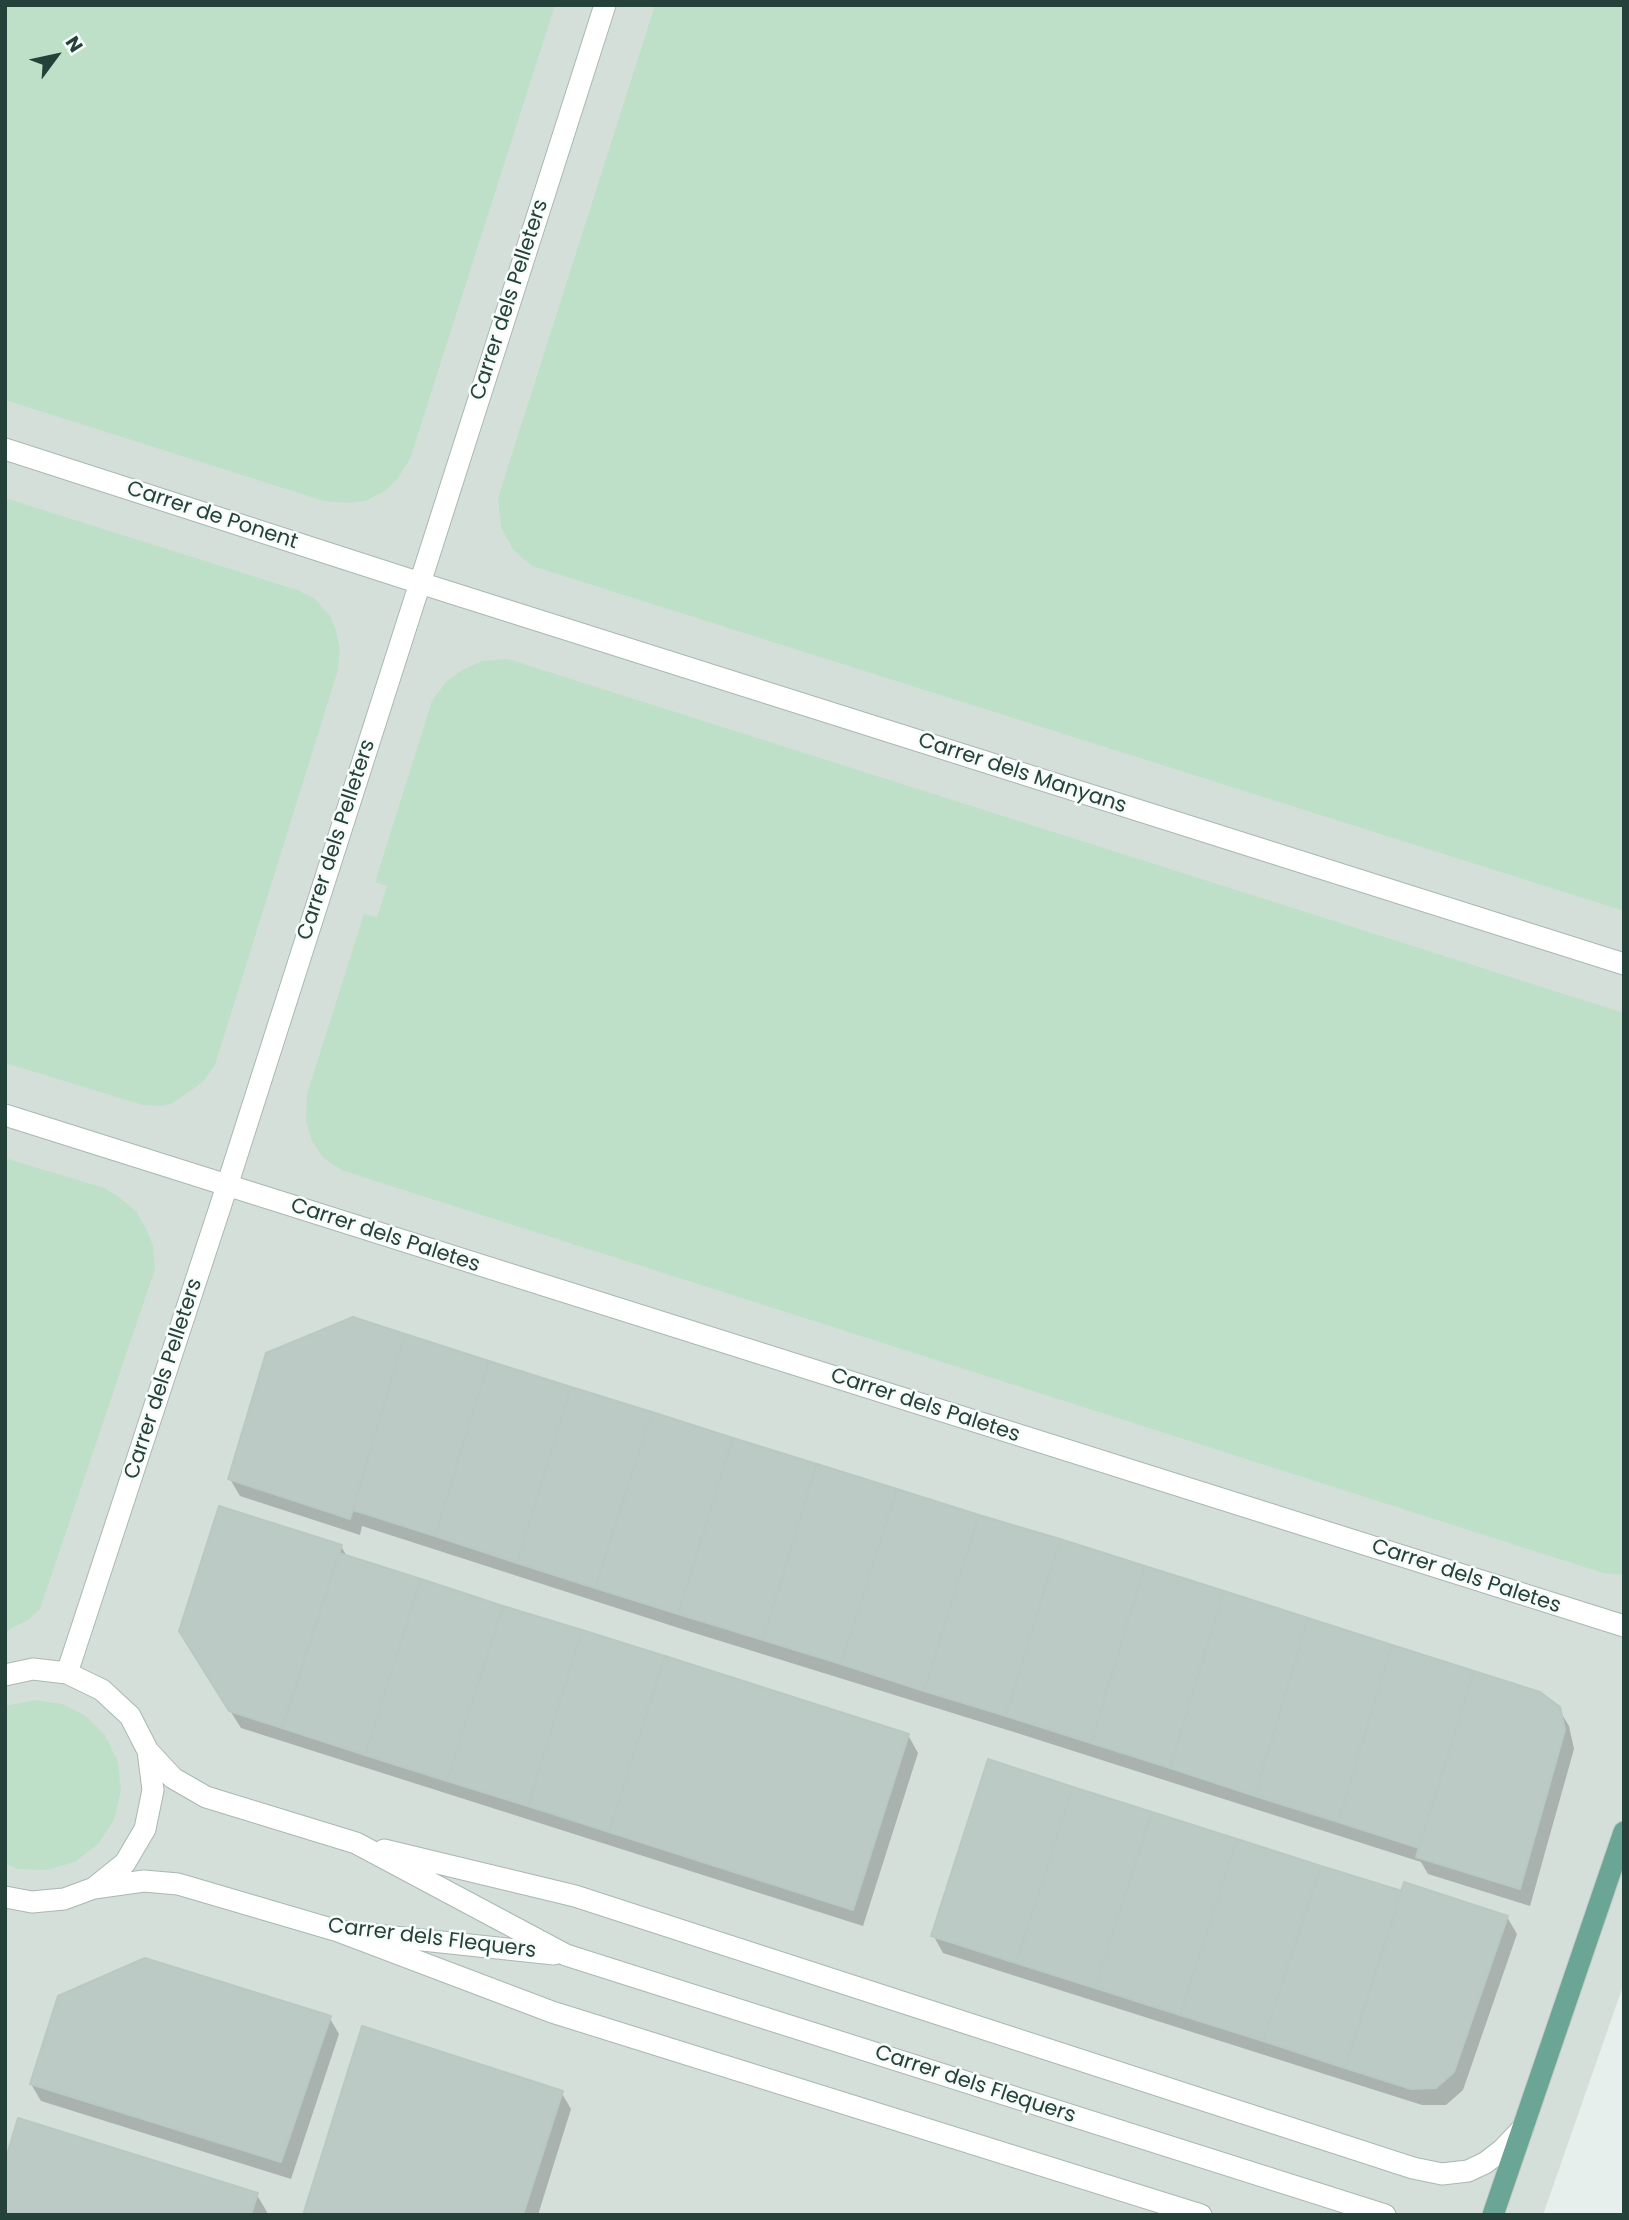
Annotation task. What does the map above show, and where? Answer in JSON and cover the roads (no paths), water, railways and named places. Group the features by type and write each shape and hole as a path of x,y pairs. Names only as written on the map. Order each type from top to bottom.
{"main road":[{"path":"1493,2215 1624,1832"}],"street":[{"name":"Carrer dels Pelleters","path":"67,1674 227,1186 605,5"},
{"name":"Carrer de Ponent","path":"5,449 420,583"},
{"name":"Carrer dels Manyans","path":"420,583 1624,964"},
{"name":"Carrer dels Paletes","path":"5,1115 1624,1626"},
{"path":"5,1675 33,1670 67,1674 102,1690 130,1716 148,1751 153,1790 145,1829 125,1863 94,1888 64,1899 32,1902 5,1897"},
{"name":"Carrer dels Flequers","path":"148,1751 173,1778 206,1797 356,1843 566,1955 1385,2215"},
{"path":"356,1843 575,1896 1413,2168 1442,2174 1468,2171 1485,2163 1502,2150 1524,2127"},
{"name":"Carrer dels Flequers","path":"94,1888 144,1881 178,1884 338,1931 566,1955"},
{"path":"338,1931 552,2012 1202,2215"}]}
